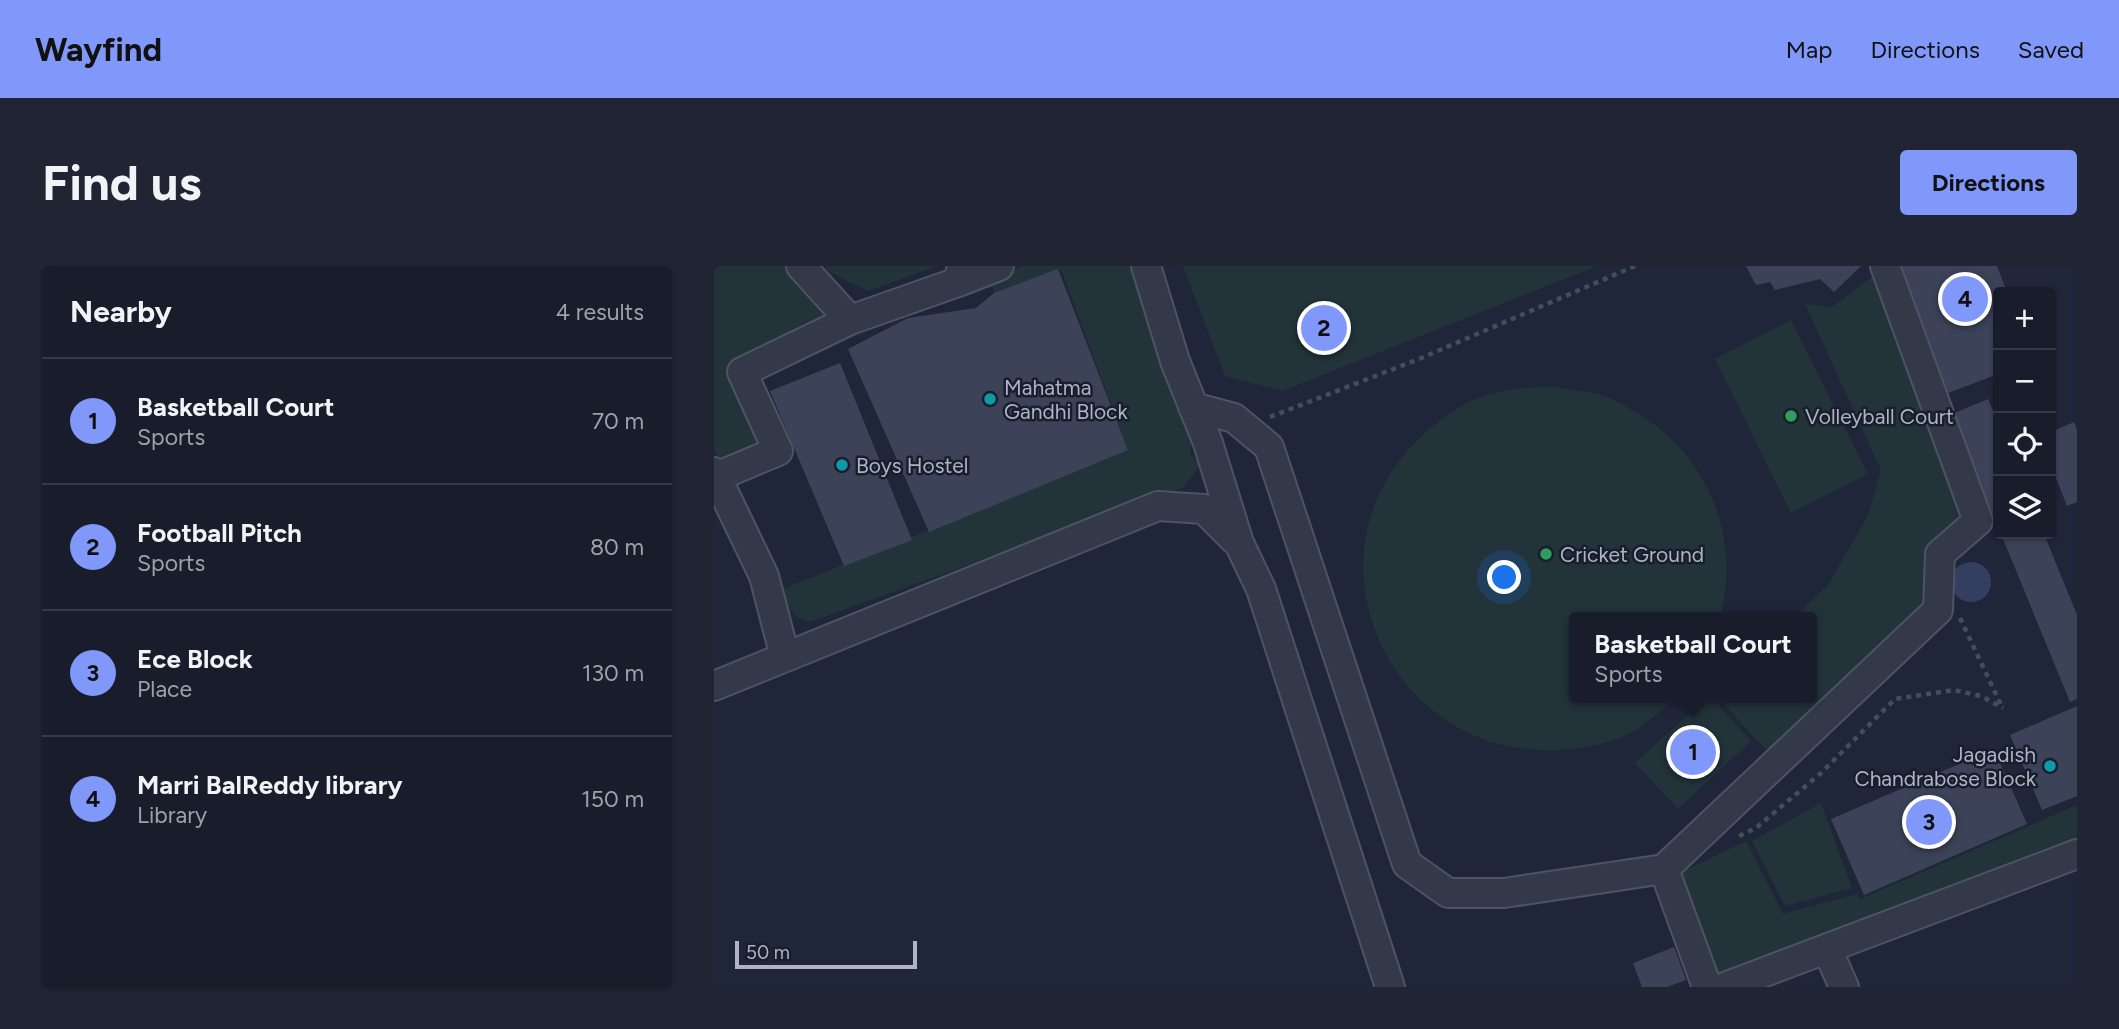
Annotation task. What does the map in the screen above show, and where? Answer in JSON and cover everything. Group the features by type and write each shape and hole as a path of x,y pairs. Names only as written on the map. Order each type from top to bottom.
{"street":[{"path":"801,266 850,320"},
{"path":"785,657 764,576 715,474 778,452 742,372 850,320 960,274 999,266"},
{"path":"1146,266 1238,543 1261,589 1390,987"},
{"path":"1193,407 1234,418 1269,447 1407,864 1448,894 1504,893 1664,869 1938,610 1940,554 1978,521 1885,266"},
{"path":"714,686 1158,506 1204,509 1238,543"},
{"path":"1725,987 1828,951 2077,854"},
{"path":"1664,869 1707,987"},
{"path":"1828,951 1844,987"}],"path":[{"path":"1244,427 1419,359 1635,266"},
{"path":"1735,838 1756,828 1821,773 1895,699 1954,690 1981,696 2003,708 1961,618 1938,610"}],"shaded area":[{"path":"714,266 801,266 850,320 742,372 774,439 726,462 718,458 714,450"},
{"path":"826,266 937,266 868,291 828,271"},
{"path":"1022,266 1129,266 1192,437 1190,455 1201,463 1184,487 810,622 797,617 775,592 1128,450 1061,269 994,293 989,278"},
{"path":"1183,266 1597,266 1282,391 1225,376"},
{"path":"1876,274 1960,520 1926,608 1770,754 1723,703 1817,703 1817,612 1799,612 1828,585 1868,515 1881,470 1805,304 1832,307"},
{"name":"Volleyball Court","path":"1791,320 1868,474 1791,513 1715,359"},
{"name":"Cricket Ground","path":"1549,386 1600,395 1635,412 1660,429 1682,450 1699,474 1713,500 1722,528 1726,587 1721,612 1569,612 1569,703 1671,703 1630,733 1588,747 1543,750 1488,741 1442,717 1405,683 1379,640 1365,591 1365,541 1380,492 1412,446 1438,422 1469,402 1498,392"},
{"path":"1701,703 1717,703 1751,741 1678,809 1635,763"},
{"path":"1821,803 1852,888 1785,906 1752,841"},
{"path":"2077,805 2077,845 1719,985 1678,874 1746,841 1783,914 1857,894 1860,899"}],"water":[{"path":"1971,562 1979,563 1985,568 1990,574 1990,590 1985,596 1979,601 1971,602 1963,601 1957,596 1952,590 1951,582 1952,574 1957,568 1963,563"}],"building":[{"path":"1746,266 1861,266 1834,292 1820,279 1775,290 1770,282 1756,285"},
{"path":"1889,266 1997,266 2005,287 1993,287 1993,376 1938,397"},
{"name":"Mahatma Gandhi Block","path":"1058,269 1128,450 929,532 848,349 908,318 976,308 994,293"},
{"name":"Boys Hostel","path":"840,363 912,540 844,566 770,391"},
{"path":"1988,399 1993,411 1993,515 1952,414"},
{"path":"2074,422 2077,429 2077,502 2067,506 2056,478 2056,430"},
{"path":"2003,539 2046,539 2077,615 2077,699 2070,702"},
{"name":"Jagadish Chandrabose Block","path":"2077,706 2077,796 2042,810 2010,735"},
{"path":"1994,749 2027,824 1864,895 1831,819"},
{"path":"1674,947 1686,980 1667,987 1642,987 1633,963"}],"place":[{"name":"Marri BalReddy library","path":"1965,299"},
{"name":"Football Pitch","path":"1324,328"},
{"name":"Mahatma Gandhi Block","path":"990,399"},
{"name":"Volleyball Court","path":"1791,416"},
{"name":"Boys Hostel","path":"842,465"},
{"name":"Cricket Ground","path":"1546,554"},
{"name":"Basketball Court","path":"1693,752"},
{"name":"Jagadish Chandrabose Block","path":"2050,766"},
{"name":"Ece Block","path":"1929,822"}]}
